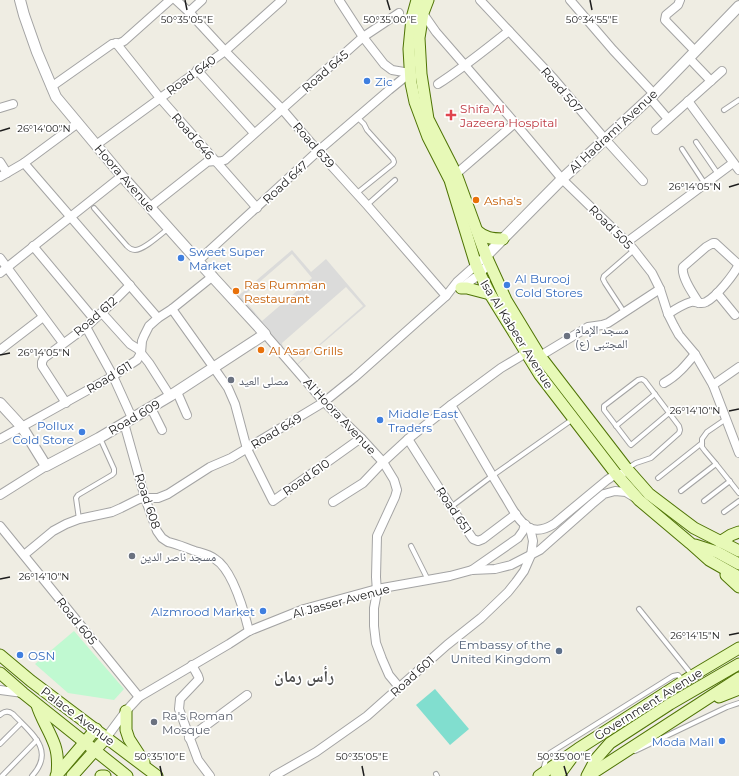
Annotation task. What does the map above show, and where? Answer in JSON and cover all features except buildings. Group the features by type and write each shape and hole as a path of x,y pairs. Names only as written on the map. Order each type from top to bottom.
{"main road":[{"name":"Isa Al Kabeer Avenue","path":"416,73 419,36 423,14 428,0"},
{"name":"Isa Al Kabeer Avenue","path":"416,1 412,18 409,49 428,119 452,176 478,231 488,260 506,300 540,356 627,469 649,494 694,528 739,551"},
{"name":"Isa Al Kabeer Avenue","path":"452,176 452,186 478,269 490,294 540,375 616,474 639,500 709,560 739,577"},
{"path":"478,231 486,237 502,239"},
{"path":"461,288 474,289 490,294"},
{"path":"720,542 739,532"},
{"path":"720,542 739,538"},
{"path":"690,543 717,552 739,564"},
{"path":"709,560 739,587"},
{"name":"Government Avenue","path":"540,775 688,678 739,648"},
{"name":"Palace Avenue","path":"0,655 31,681 153,773"},
{"path":"587,776 596,759 610,743 670,704 739,664"},
{"name":"Palace Avenue","path":"0,673 36,704 127,776"},
{"path":"587,776 739,678"},
{"path":"694,707 739,689"},
{"path":"36,704 39,715 56,747 58,760 56,775"},
{"path":"126,711 126,730 129,739 153,773"},
{"path":"56,775 96,729"},
{"path":"72,776 106,738"},
{"path":"556,776 562,771 578,749"}],"street":[{"name":"Hoora Avenue","path":"20,0 34,44 56,97 122,176 265,334"},
{"path":"52,87 112,44 124,41 170,0"},
{"name":"Road 639","path":"176,0 282,109 446,296"},
{"path":"189,12 202,0"},
{"name":"Road 640","path":"96,145 225,51 282,0"},
{"path":"339,0 363,37 387,67 396,71 416,73"},
{"name":"Road 507","path":"480,0 554,79 605,139 643,180"},
{"path":"570,0 652,96 668,119"},
{"path":"680,0 678,5 666,15 666,20 711,81"},
{"name":"Road 505","path":"416,1 436,32 562,179 627,242 652,273 660,289 668,314 679,335 695,354 712,386 739,453"},
{"name":"Al Hadrami Avenue","path":"488,260 502,239 562,179 652,96 739,6"},
{"name":"Road 645","path":"150,207 206,162 225,160 363,37 399,13"},
{"path":"438,84 509,31"},
{"path":"419,36 427,32 436,32"},
{"name":"Road 646","path":"116,43 160,98 257,208"},
{"path":"197,70 254,133"},
{"path":"656,130 722,71"},
{"name":"Road 647","path":"198,261 318,151 389,90 416,73"},
{"path":"688,102 736,162 739,170"},
{"path":"0,108 13,104"},
{"path":"0,162 4,175 24,163 78,123"},
{"path":"452,176 515,123"},
{"path":"627,242 736,162"},
{"path":"24,163 158,318"},
{"path":"3,270 122,176"},
{"path":"668,314 690,302 699,303 703,303 706,302 717,293 733,275 739,265 715,243 706,247 683,267 683,276 699,303"},
{"path":"33,246 94,319"},
{"path":"0,258 3,270 43,316 63,343"},
{"name":"Road 649","path":"446,296 461,288 488,260"},
{"name":"Road 649","path":"24,555 53,531 66,524 79,519 112,512 139,499 158,498 168,494 210,467 247,449 324,402 355,377 446,296 457,282 478,269"},
{"name":"Road 611","path":"0,439 113,376 137,360 141,353 142,341 149,326 213,276"},
{"name":"Road 612","path":"66,403 42,366 44,358 86,327 130,285"},
{"path":"540,356 588,327 608,323 660,289"},
{"path":"717,293 735,315"},
{"name":"Road 610","path":"172,309 228,388 235,404 247,449 273,501 361,438"},
{"path":"102,313 130,344 138,349 173,394 187,416"},
{"path":"0,350 43,316"},
{"name":"Road 608","path":"86,327 113,376 128,421 146,498 157,531 162,538 168,542 209,555 222,564 230,577 239,598 249,631"},
{"name":"Road 609","path":"0,495 46,466 151,408 265,334"},
{"name":"Al Hoora Avenue","path":"265,334 324,402 383,462"},
{"path":"333,502 363,483 408,439 451,405 501,368 526,353"},
{"path":"664,383 682,370 695,354"},
{"path":"712,386 739,367"},
{"path":"0,403 22,427 46,466"},
{"path":"451,405 492,476 516,514 527,526 533,541 531,555"},
{"path":"151,408 162,430"},
{"name":"Road 651","path":"408,439 451,507 474,538 478,541 483,539 516,514"},
{"path":"383,462 394,480 397,490 377,536 377,589 374,608 374,626 376,643 389,675 399,687"},
{"path":"527,526 538,529 547,528 554,524 606,480 616,474 627,474 638,481"},
{"path":"472,570 495,569 511,565 540,550 604,494 615,491 626,492 639,500"},
{"name":"Road 605","path":"0,526 139,697"},
{"path":"472,570 518,538 527,526"},
{"name":"Road 601","path":"274,776 316,752 367,716 447,645 481,618 508,592 516,582 524,571 531,555"},
{"name":"Al Jasser Avenue","path":"106,738 126,711 139,697 249,631 304,609 377,589 450,576 472,570"},
{"path":"192,666 199,679 180,699 179,710 198,760 210,776"},
{"path":"0,690 23,693"},
{"path":"189,738 247,695"}],"lane":[{"path":"724,110 739,100"},
{"path":"357,193 394,162 358,118"},
{"path":"696,142 718,175"},
{"path":"682,149 705,184"},
{"path":"367,205 395,180"},
{"path":"94,208 127,246 132,249 143,248 169,228"},
{"path":"624,312 603,279 604,276 634,250"},
{"path":"627,469 636,463 651,458 679,433 679,426 645,381 642,379 638,380 604,406 604,410 631,445 669,413"},
{"path":"616,426 655,394"},
{"path":"451,507 573,419"},
{"path":"726,419 707,432 702,439 702,443 705,451 739,493"},
{"path":"79,519 76,500 78,494 112,475 114,472 114,469 99,438"},
{"path":"658,478 702,443"},
{"path":"681,491 716,464"},
{"path":"704,500 730,481"},
{"path":"724,512 739,501"},
{"path":"411,546 428,580"},
{"path":"639,608 688,678"},
{"path":"540,775 550,753 674,676 678,675 688,678"},
{"path":"607,763 642,748 727,707 739,703"},
{"path":"0,715 5,711 10,712 41,746 42,757 39,767 32,776"},
{"path":"0,744 21,723"},
{"path":"2,776 37,740"}],"shaded area":[{"path":"292,250 311,272 326,259 366,306 296,366 237,297","holes":["292,254 312,278 262,321 242,297","346,287 363,306 297,364 283,348 282,343"]},
{"path":"435,689 469,729 450,745 416,705"}],"green space":[{"path":"74,631 124,689 114,700 68,693 35,664"}],"place":[{"name":"Zic","path":"367,81"},
{"name":"Shifa Al Jazeera Hospital","path":"451,115"},
{"name":"Asha's","path":"476,200"},
{"name":"Sweet Super Market","path":"181,258"},
{"name":"Al Burooj Cold Stores","path":"507,285"},
{"name":"Ras Rumman Restaurant","path":"236,291"},
{"name":"مسجد الإمام المجتبى (ع)","path":"567,336"},
{"name":"Al Asar Grills","path":"261,350"},
{"name":"مصلى العيد","path":"231,380"},
{"name":"Middle East Traders","path":"380,420"},
{"name":"Pollux Cold Store","path":"82,432"},
{"name":"مسجد ناصر الدين","path":"132,556"},
{"name":"Alzmrood Market","path":"263,611"},
{"name":"Embassy of the United Kingdom","path":"559,651"},
{"name":"OSN","path":"20,655"},
{"name":"Ra's Roman Mosque","path":"154,722"},
{"name":"Moda Mall","path":"722,741"}],"district":[{"name":"رأس رمان","path":"304,676"}]}
